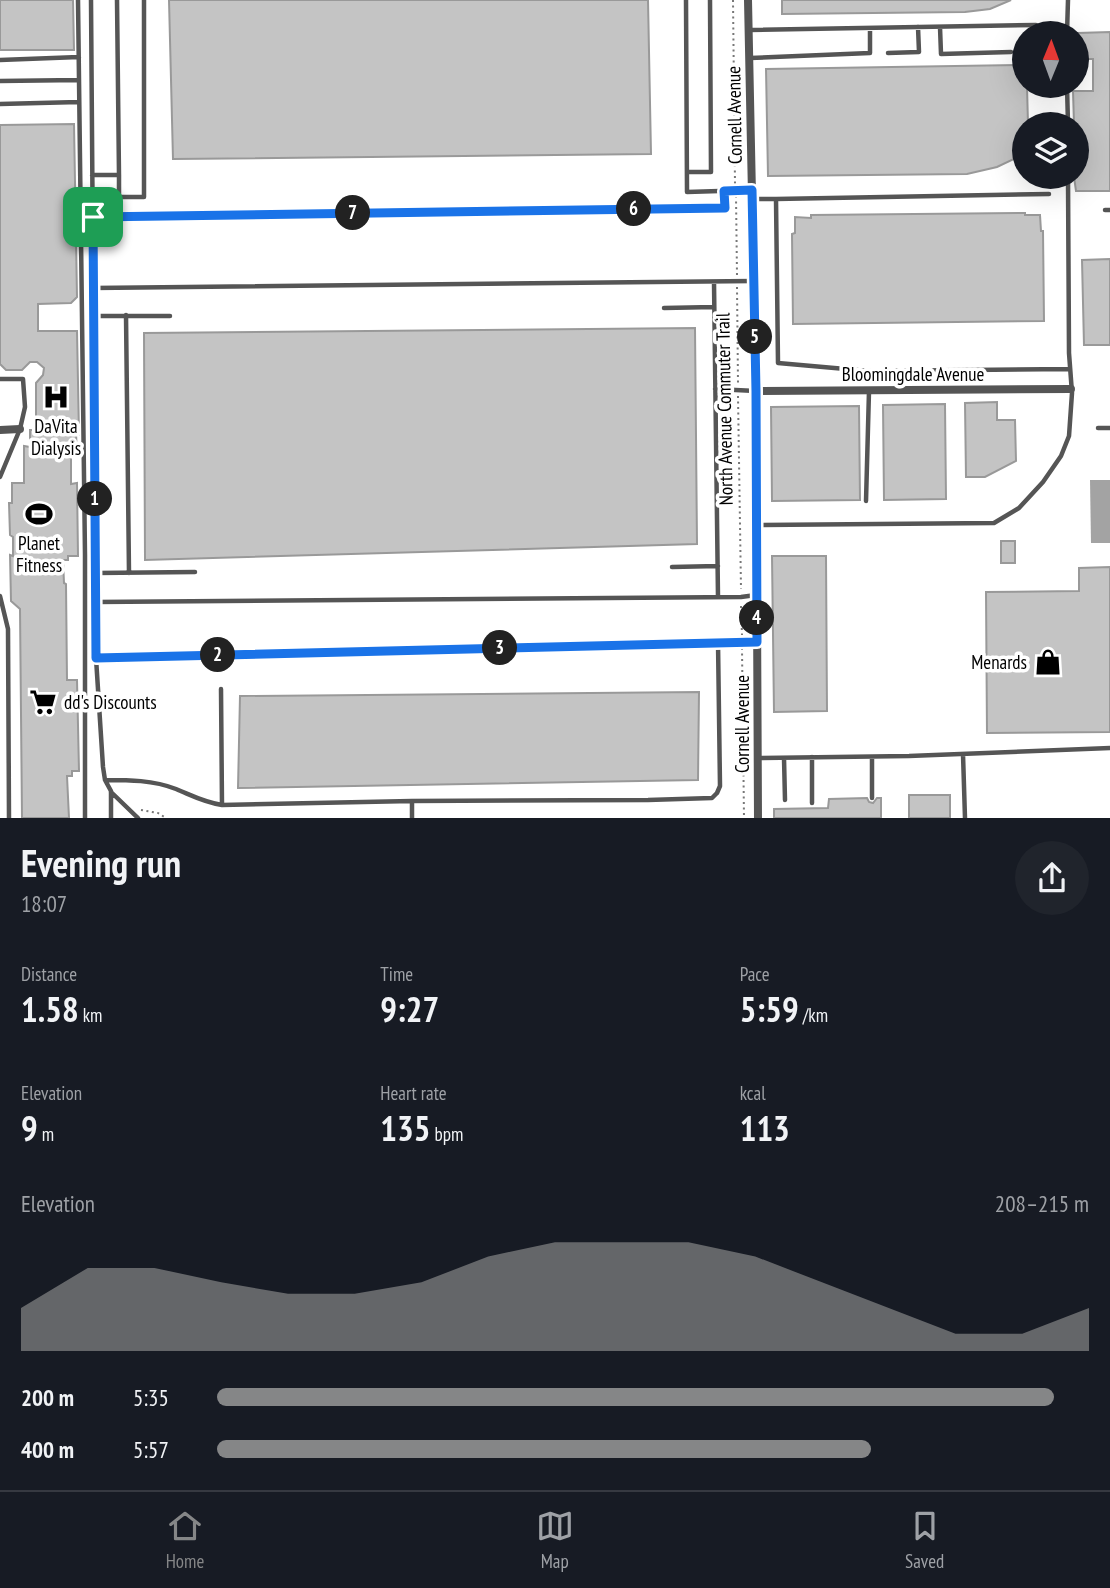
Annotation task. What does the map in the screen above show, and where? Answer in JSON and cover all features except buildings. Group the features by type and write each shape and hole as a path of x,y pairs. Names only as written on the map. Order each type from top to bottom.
{"street":[{"name":"Cornell Avenue","path":"748,0 756,391 758,818"},
{"name":"Bloomingdale Avenue","path":"756,391 1071,389"},
{"path":"0,430 20,429"}],"lane":[{"path":"78,0 85,527 85,818"},
{"path":"91,0 96,658 105,780 111,791 138,818"},
{"path":"117,0 119,197 144,197 144,0"},
{"path":"686,0 687,192 736,191 776,199 1049,194"},
{"path":"687,172 711,172 710,0"},
{"path":"1068,0 1068,21"},
{"path":"748,30 1012,26"},
{"path":"888,53 919,52 918,27"},
{"path":"940,27 941,54 1011,52"},
{"path":"749,58 870,53 870,28"},
{"path":"0,60 79,57"},
{"path":"0,81 79,80"},
{"path":"0,104 79,102"},
{"path":"92,175 119,175"},
{"path":"757,525 995,523 1019,508 1044,482 1069,436 1071,389 1068,189"},
{"path":"93,217 725,208 724,191"},
{"path":"776,199 778,363 868,371 1070,369"},
{"path":"93,288 754,281"},
{"path":"714,282 718,597"},
{"path":"664,308 714,307"},
{"path":"126,315 129,573"},
{"path":"93,316 170,316"},
{"path":"0,379 23,379 25,407 20,429 0,477"},
{"path":"715,389 756,391"},
{"path":"866,501 869,390"},
{"path":"1098,428 1110,428"},
{"path":"0,452 10,452"},
{"path":"672,567 718,566"},
{"path":"96,573 195,572"},
{"path":"96,602 757,595"},
{"path":"0,596 8,629 9,818"},
{"path":"105,780 148,781 222,806 712,798 720,786 719,642"},
{"path":"96,658 757,642"},
{"path":"221,689 222,806"},
{"path":"758,758 872,757 1110,748"},
{"path":"963,754 965,818"},
{"path":"812,757 812,803"},
{"path":"872,757 872,798"},
{"path":"784,758 785,800"},
{"path":"111,791 111,818"},
{"path":"0,799 9,799"},
{"path":"412,802 412,818"}],"path":[{"name":"North Avenue Commuter Trail","path":"733,0 744,818"},
{"path":"138,810 158,813 166,818"}],"shaded area":[{"path":"1090,480 1110,480 1110,543 1091,543"}],"place":[{"name":"DaVita Dialysis","path":"56,397"},
{"name":"Planet Fitness","path":"39,514"},
{"name":"Menards","path":"1048,662"},
{"name":"dd's Discounts","path":"43,702"}],"route":[{"path":"752,190 757,642 96,658 93,217 725,208 724,191 752,190"}]}
